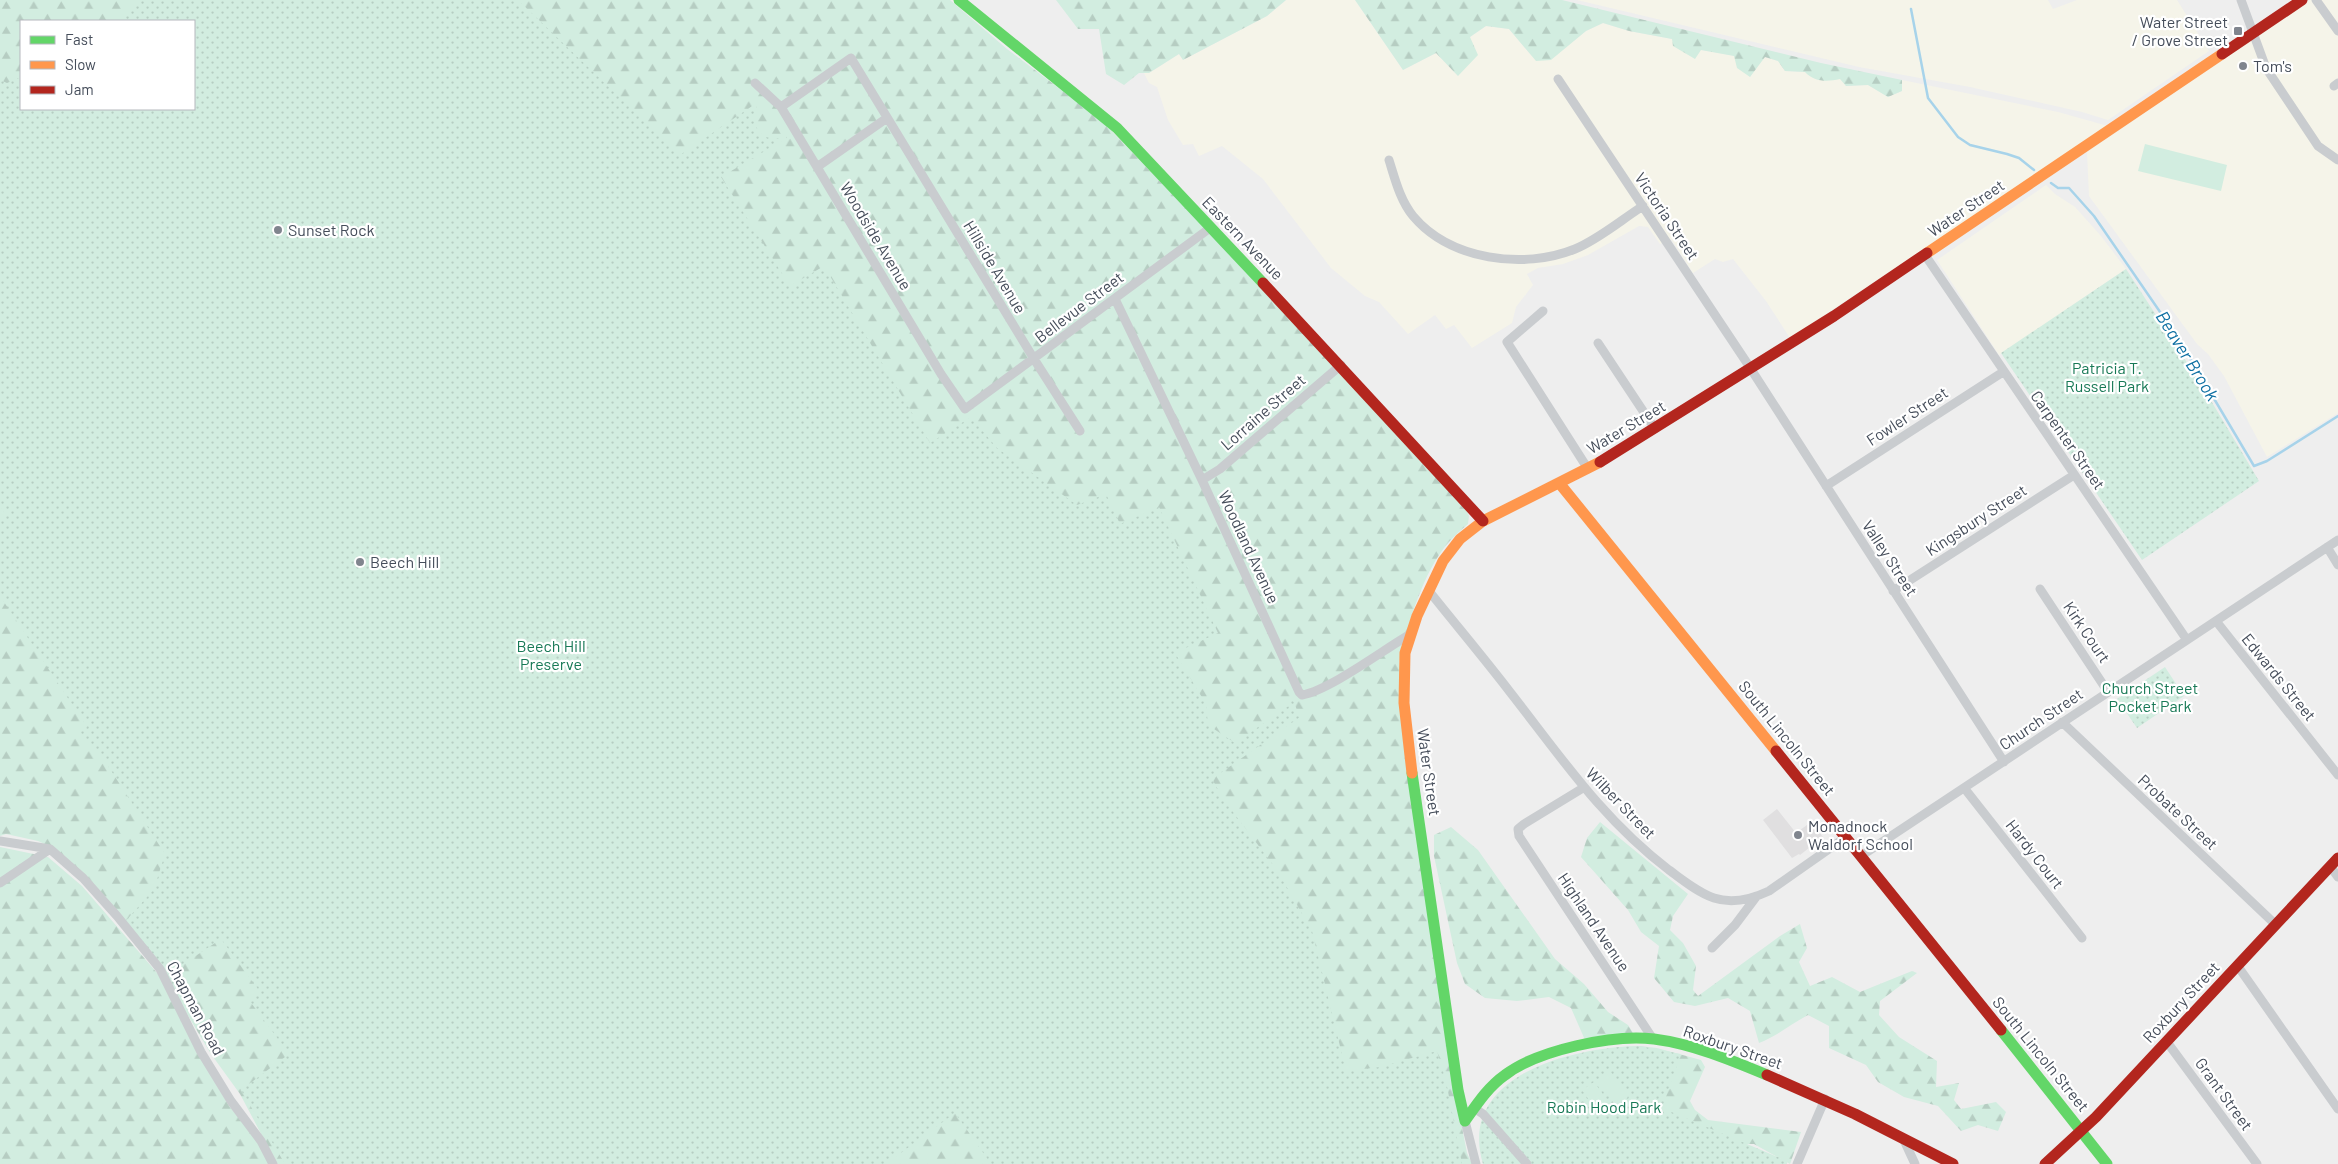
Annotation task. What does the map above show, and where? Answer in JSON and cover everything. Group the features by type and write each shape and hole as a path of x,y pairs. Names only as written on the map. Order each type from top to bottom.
{"street":[{"name":"Eastern Avenue","path":"959,0 1017,49 1097,110 1341,364 1479,515 1482,521"},
{"path":"2241,0 2266,68 2308,133 2324,152 2338,160"},
{"name":"Water Street","path":"1465,1121 1458,1090 1406,733 1403,672 1409,635 1449,552 1482,521 1588,469 1751,369 1925,255 2302,0"},
{"path":"2316,0 2338,31"},
{"name":"Hillside Avenue","path":"781,107 851,58 1034,359 1080,431"},
{"name":"Victoria Street","path":"1558,79 1751,369"},
{"name":"Woodside Avenue","path":"755,84 781,107 941,374 965,409"},
{"path":"817,167 887,118"},
{"path":"1389,160 1404,202 1423,227 1458,249 1486,255 1516,259 1553,256 1577,248 1643,206"},
{"name":"Bellevue Street","path":"965,409 1210,228"},
{"name":"Carpenter Street","path":"1925,255 2187,640"},
{"name":"Woodland Avenue","path":"1115,299 1202,480 1302,696 1338,679 1409,635"},
{"path":"1543,311 1507,342 1588,469"},
{"path":"1598,343 1655,429"},
{"name":"Lorraine Street","path":"1202,480 1220,469 1341,364"},
{"name":"Valley Street","path":"1751,369 2004,762"},
{"name":"Fowler Street","path":"1826,486 2003,372"},
{"name":"Kingsbury Street","path":"1893,591 2074,474"},
{"name":"South Lincoln Street","path":"1560,484 1862,856 2107,1164"},
{"name":"Church Street","path":"1862,856 2338,540"},
{"path":"2327,547 2338,565"},
{"name":"Kirk Court","path":"2040,590 2108,692"},
{"name":"Wilber Street","path":"1429,591 1583,788 1634,840 1688,884 1716,899 1729,901 1756,897 1775,888 1846,837"},
{"name":"Edwards Street","path":"2216,621 2338,775"},
{"name":"Probate Street","path":"2062,722 2275,924"},
{"name":"Highland Avenue","path":"1583,788 1526,823 1518,829 1519,836 1653,1039"},
{"name":"Hardy Court","path":"1965,789 2082,938"},
{"path":"0,841 50,849"},
{"path":"0,883 50,849"},
{"name":"Chapman Road","path":"50,849 83,878 160,969 201,1052 231,1101 261,1141 273,1164"},
{"path":"2334,862 2338,877"},
{"name":"Roxbury Street","path":"2045,1164 2082,1131 2334,862"},
{"path":"1712,948 1735,925 1756,897"},
{"path":"2237,965 2338,1109"},
{"name":"Roxbury Street","path":"1465,1121 1500,1079 1528,1062 1562,1051 1601,1043 1653,1039 1691,1047 1722,1057 1825,1099 1953,1164"},
{"name":"Grant Street","path":"2167,1042 2256,1164"},
{"path":"1797,1164 1825,1099"},
{"path":"1474,1108 1483,1114 1527,1164"},
{"path":"1465,1121 1476,1164"},
{"path":"1903,1138 1915,1164"}],"shaded area":[{"path":"1286,0 1355,0 1403,70 1436,53 1458,76 1470,37 1486,26 1509,29 1530,54 1551,59 1586,31 1603,23 1629,31 1672,39 1701,50 1735,56 1750,77 1764,57 1778,61 1785,71 1805,72 1841,79 1846,86 1868,85 1888,97 1902,91 1902,80 2058,112 2108,126 1790,338 1766,301 1733,259 1723,262 1715,259 1693,273 1671,239 1660,244 1648,227 1639,226 1588,255 1563,264 1538,268 1527,274 1533,285 1516,307 1512,323 1472,348 1454,325 1446,329 1435,315 1408,334 1379,302 1365,296 1331,268 1263,179 1222,146 1199,156 1193,144 1183,145 1168,120 1157,87 1149,83 1144,73 1149,73 1179,54 1183,60 1267,16"},
{"path":"1577,0 2048,0 2053,9 2077,0 2177,0 2209,51 2108,120 2082,112 1970,87 1859,67"},
{"path":"2310,0 2338,0 2338,413 2267,457 2224,376 2208,354 2197,344 2089,196 2087,152"},
{"path":"2046,185 2055,194 2075,207 2101,236 2126,269 1999,355 1937,260"},
{"name":"Monadnock Waldorf School","path":"1777,809 1796,833 1811,822 1823,837 1800,855 1792,858 1763,820"}],"green space":[{"name":"Beech Hill Preserve","path":"0,0 950,0 1007,49 1101,120 1247,272 1465,507 1469,516 1468,524 1448,543 1431,568 1412,616 1399,662 1456,1097 1467,1153 1472,1164 277,1164 240,1094 211,1054 175,994 91,881 51,847 38,841 6,834 0,836"},
{"name":"Beech Hill Preserve","path":"138,0 518,0 680,155 761,100 754,116 758,130 769,138 786,136 787,138 721,177 790,286 824,266 930,443 971,417 997,448 1077,505 1106,494 1120,524 1159,507 1218,633 1175,653 1206,704 1208,725 1235,743 1290,705 1292,698 1300,717 1212,779 1224,800 1277,870 1312,931 1346,1071 1380,1067 1437,1051 1446,1081 1462,1164 991,1164 955,1113 886,1164 285,1164 241,1090 289,1054 249,1000 260,992 221,939 173,971 175,994 123,924 154,889 165,854 108,766 80,732 87,727 0,596 0,522 6,516 0,505 0,80 7,83 20,77 20,110 195,110 195,20 119,20"},
{"path":"1056,0 1286,0 1267,16 1183,60 1179,54 1149,73 1139,73 1124,85 1106,74 1099,29 1078,29"},
{"path":"1355,0 1562,0 1821,63 1902,80 1902,91 1888,97 1868,85 1846,86 1840,79 1826,81 1812,78 1805,72 1785,71 1778,61 1765,57 1750,77 1737,68 1734,56 1701,50 1695,59 1673,46 1672,39 1629,31 1603,23 1586,31 1551,60 1536,61 1509,29 1486,26 1470,37 1478,55 1458,76 1436,53 1403,70"},
{"path":"2145,144 2227,165 2221,191 2138,171"},
{"name":"Patricia T. Russell Park","path":"2126,269 2201,384 2259,481 2142,560 2001,353"},
{"name":"Church Street Pocket Park","path":"2165,667 2184,696 2137,728 2117,699"},
{"path":"1600,822 1688,894 1673,916 1670,930 1683,943 1696,966 1693,990 1698,996 1780,936 1800,924 1807,948 1799,962 1810,986 1832,977 1860,992 1912,971 1917,973 1880,1001 1879,1015 1899,1037 1937,1061 1936,1087 1959,1083 1954,1100 1961,1109 1996,1102 2006,1112 1998,1131 1978,1125 1961,1131 1938,1106 1904,1097 1878,1082 1866,1065 1829,1048 1829,1026 1808,1015 1759,1043 1750,1011 1728,998 1695,1006 1674,1002 1654,978 1659,946 1641,932 1628,910 1581,857 1587,838"},
{"path":"1451,827 1478,850 1555,959 1584,984 1608,1012 1628,1025 1633,1033 1585,1040 1571,1008 1549,997 1517,1001 1485,998 1465,984 1457,963 1434,856 1434,835"},
{"path":"0,847 48,857 82,886 158,974 217,1086 230,1107 260,1144 269,1164 0,1164"},
{"name":"Robin Hood Park","path":"1639,1046 1681,1054 1662,1108 1787,1161 1787,1164 1483,1164 1479,1133 1487,1108 1503,1088 1526,1072 1554,1060 1583,1052"},
{"path":"1624,1047 1657,1048 1701,1060 1705,1067 1690,1101 1695,1110 1708,1120 1801,1132 1790,1164 1754,1144 1739,1144 1673,1135"},
{"path":"1610,1071 1628,1097 1616,1106 1598,1080"},
{"path":"1594,1082 1613,1108 1601,1117 1582,1090"}],"waterway":[{"name":"Beaver Brook","path":"1911,9 1928,98 1958,137 1970,145 2019,158 2034,170"},
{"name":"Beaver Brook","path":"2051,183 2058,188 2069,188 2094,216 2178,338 2254,466 2267,461 2338,416"}],"traffic: fast":[{"path":"959,0 1117,128 1263,283"},
{"path":"1412,773 1458,1090 1465,1121"},
{"path":"2001,1030 2107,1164"},
{"path":"1465,1121 1493,1085 1519,1066 1556,1051 1598,1042 1637,1038 1669,1041 1712,1053 1767,1075"}],"traffic: slow":[{"path":"1927,253 2222,54"},
{"path":"1412,773 1404,703 1405,653 1417,616 1443,561 1460,539 1483,521 1600,462"},
{"path":"1560,484 1776,751"}],"traffic: jam":[{"path":"2222,54 2302,0"},
{"path":"1600,462 1834,316 1927,253"},
{"path":"1263,283 1483,521"},
{"path":"1776,751 2001,1030"},
{"path":"2045,1164 2096,1117 2338,858"},
{"path":"1767,1075 1855,1114 1953,1164"}],"place":[{"name":"Water Street / Grove Street","path":"2238,31"},
{"name":"Tom's","path":"2243,66"},
{"name":"Sunset Rock","path":"278,230"},
{"name":"Beech Hill","path":"360,562"},
{"name":"Monadnock Waldorf School","path":"1798,835"}]}
